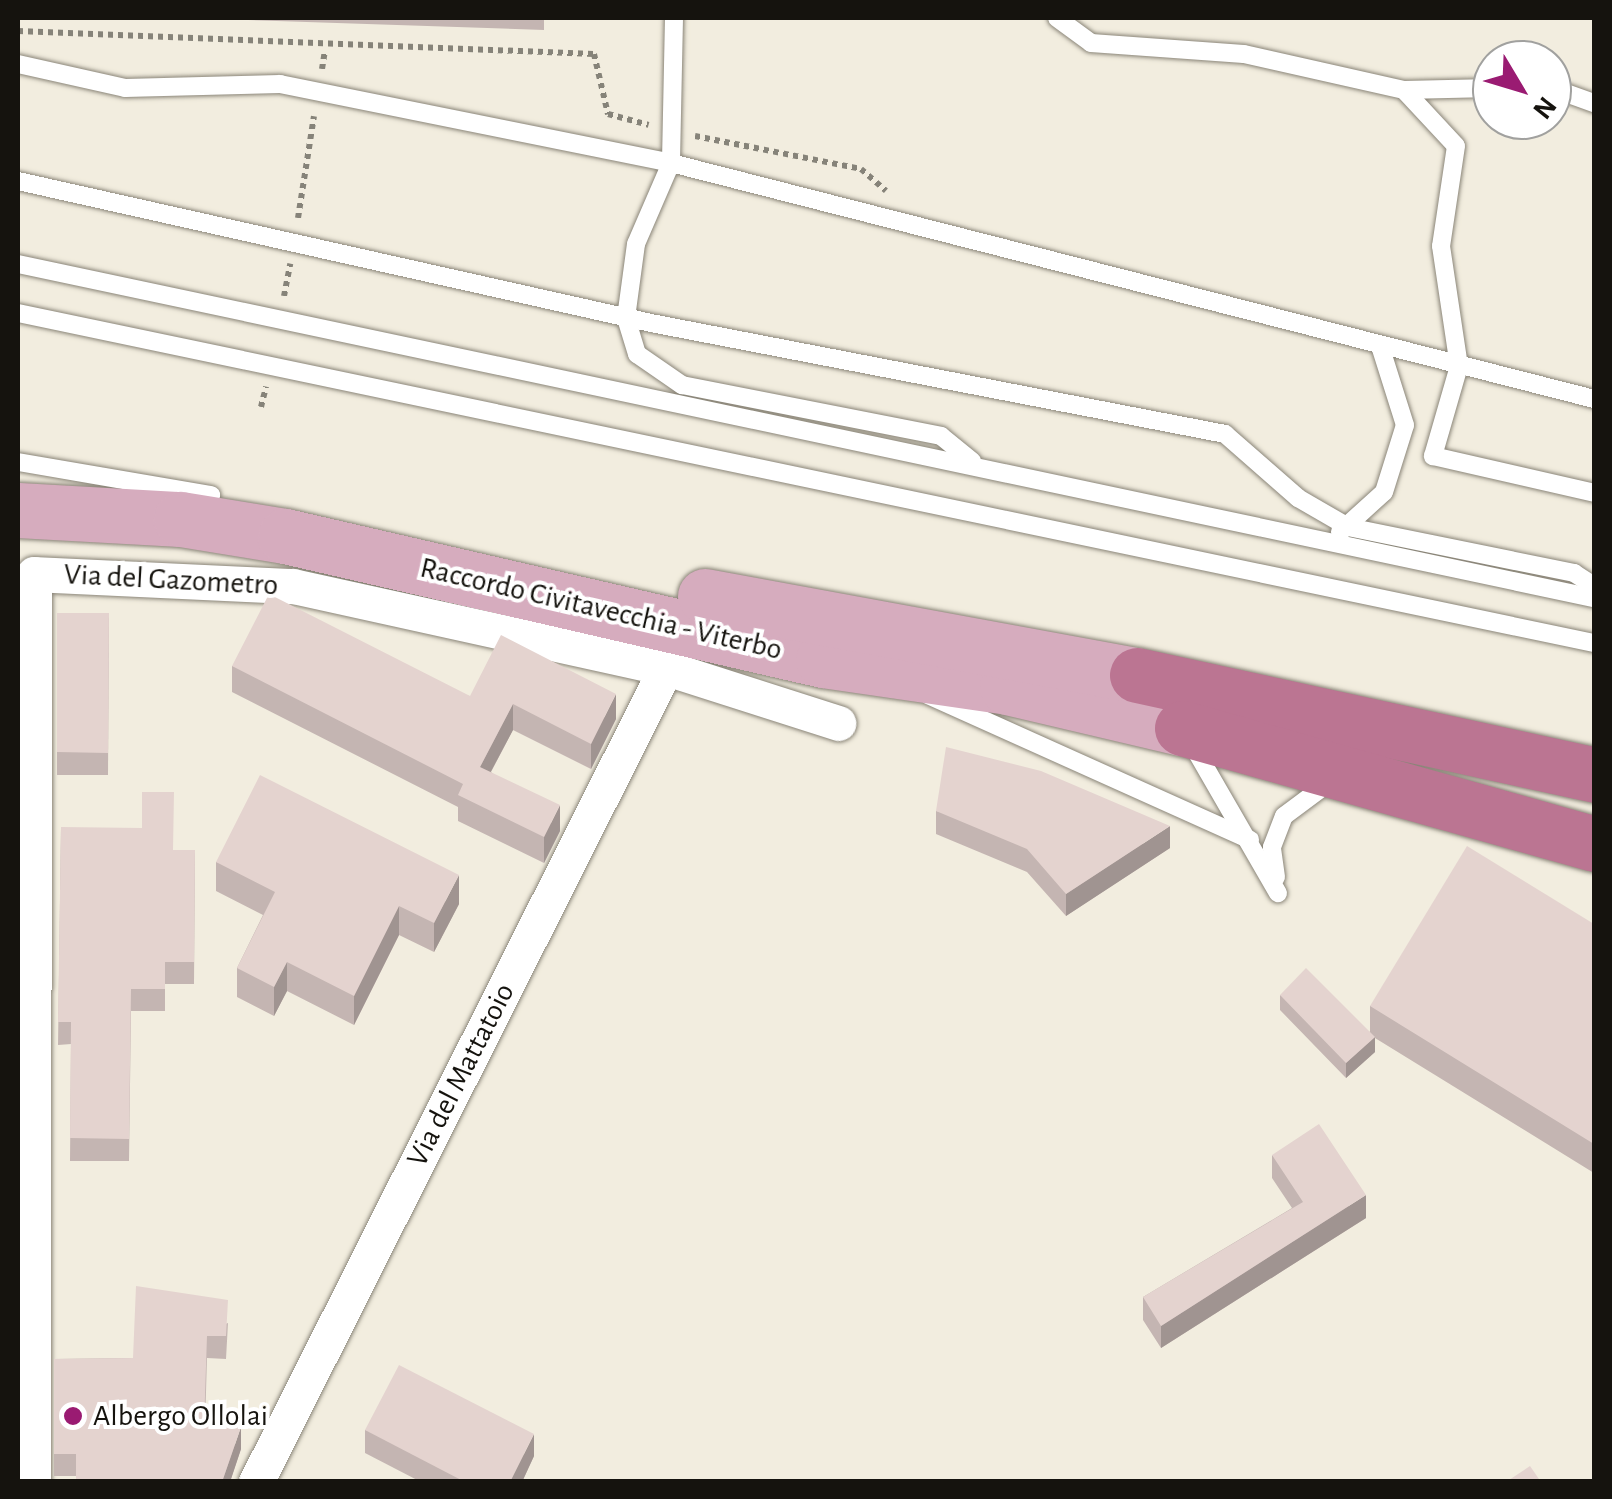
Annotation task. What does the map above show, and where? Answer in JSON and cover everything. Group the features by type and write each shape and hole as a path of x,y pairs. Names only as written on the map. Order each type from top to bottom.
{"highway":[{"path":"1138,675 1594,775"},
{"path":"1182,728 1356,773 1594,844"}],"main road":[{"name":"Raccordo Civitavecchia - Viterbo","path":"18,489 211,495 1138,675"},
{"name":"Raccordo Civitavecchia - Viterbo","path":"18,510 181,518 285,536 885,668 1182,728"}],"street":[{"name":"Via del Gazometro","path":"33,1482 34,574 292,586 666,668 838,723"},
{"name":"Via del Mattatoio","path":"256,1482 666,668"}],"lane":[{"path":"674,18 671,163 636,244 626,318 638,354 682,385 940,436 977,464"},
{"path":"1057,18 1091,43 1244,54 1404,90 1472,88"},
{"path":"18,64 125,88 280,84 671,163 1381,349 1594,399"},
{"path":"1404,90 1456,146 1441,246 1459,366 1434,456 1594,493"},
{"path":"18,181 626,318 1225,434 1298,498 1348,527 1574,573 1594,586"},
{"path":"18,264 977,464 1594,598"},
{"path":"18,313 1594,643"},
{"path":"1326,540 1348,527 1384,492 1405,424 1381,349"},
{"path":"18,462 211,495"},
{"path":"885,668 981,724 1250,840"},
{"path":"1138,675 1182,728 1278,892 1272,847 1284,816 1308,791 1356,773"}],"building":[{"path":"269,594 470,696 501,635 616,694 591,744 513,704 480,767 560,805 544,837 458,795 463,784 232,666"},
{"path":"57,613 109,613 108,753 57,752"},
{"path":"946,747 1041,771 1170,826 1066,894 1027,849 936,811"},
{"path":"260,775 459,875 434,923 399,906 354,996 287,962 274,987 237,968 275,892 216,862"},
{"path":"142,792 174,792 173,850 195,850 194,962 165,962 165,989 131,989 129,1139 70,1138 71,1022 58,1022 61,827 142,828"},
{"path":"1467,846 1594,924 1594,1144 1370,1006"},
{"path":"1306,968 1375,1037 1346,1063 1280,995"},
{"path":"1319,1124 1366,1195 1161,1326 1143,1297 1303,1202 1272,1155"},
{"path":"136,1286 228,1300 226,1336 207,1336 204,1426 241,1427 222,1482 76,1482 76,1454 54,1454 54,1359 133,1358"},
{"path":"399,1365 534,1434 510,1482 465,1482 365,1430"},
{"path":"1530,1466 1541,1482 1506,1482"}],"place":[{"name":"Albergo Ollolai","path":"73,1416"}]}
